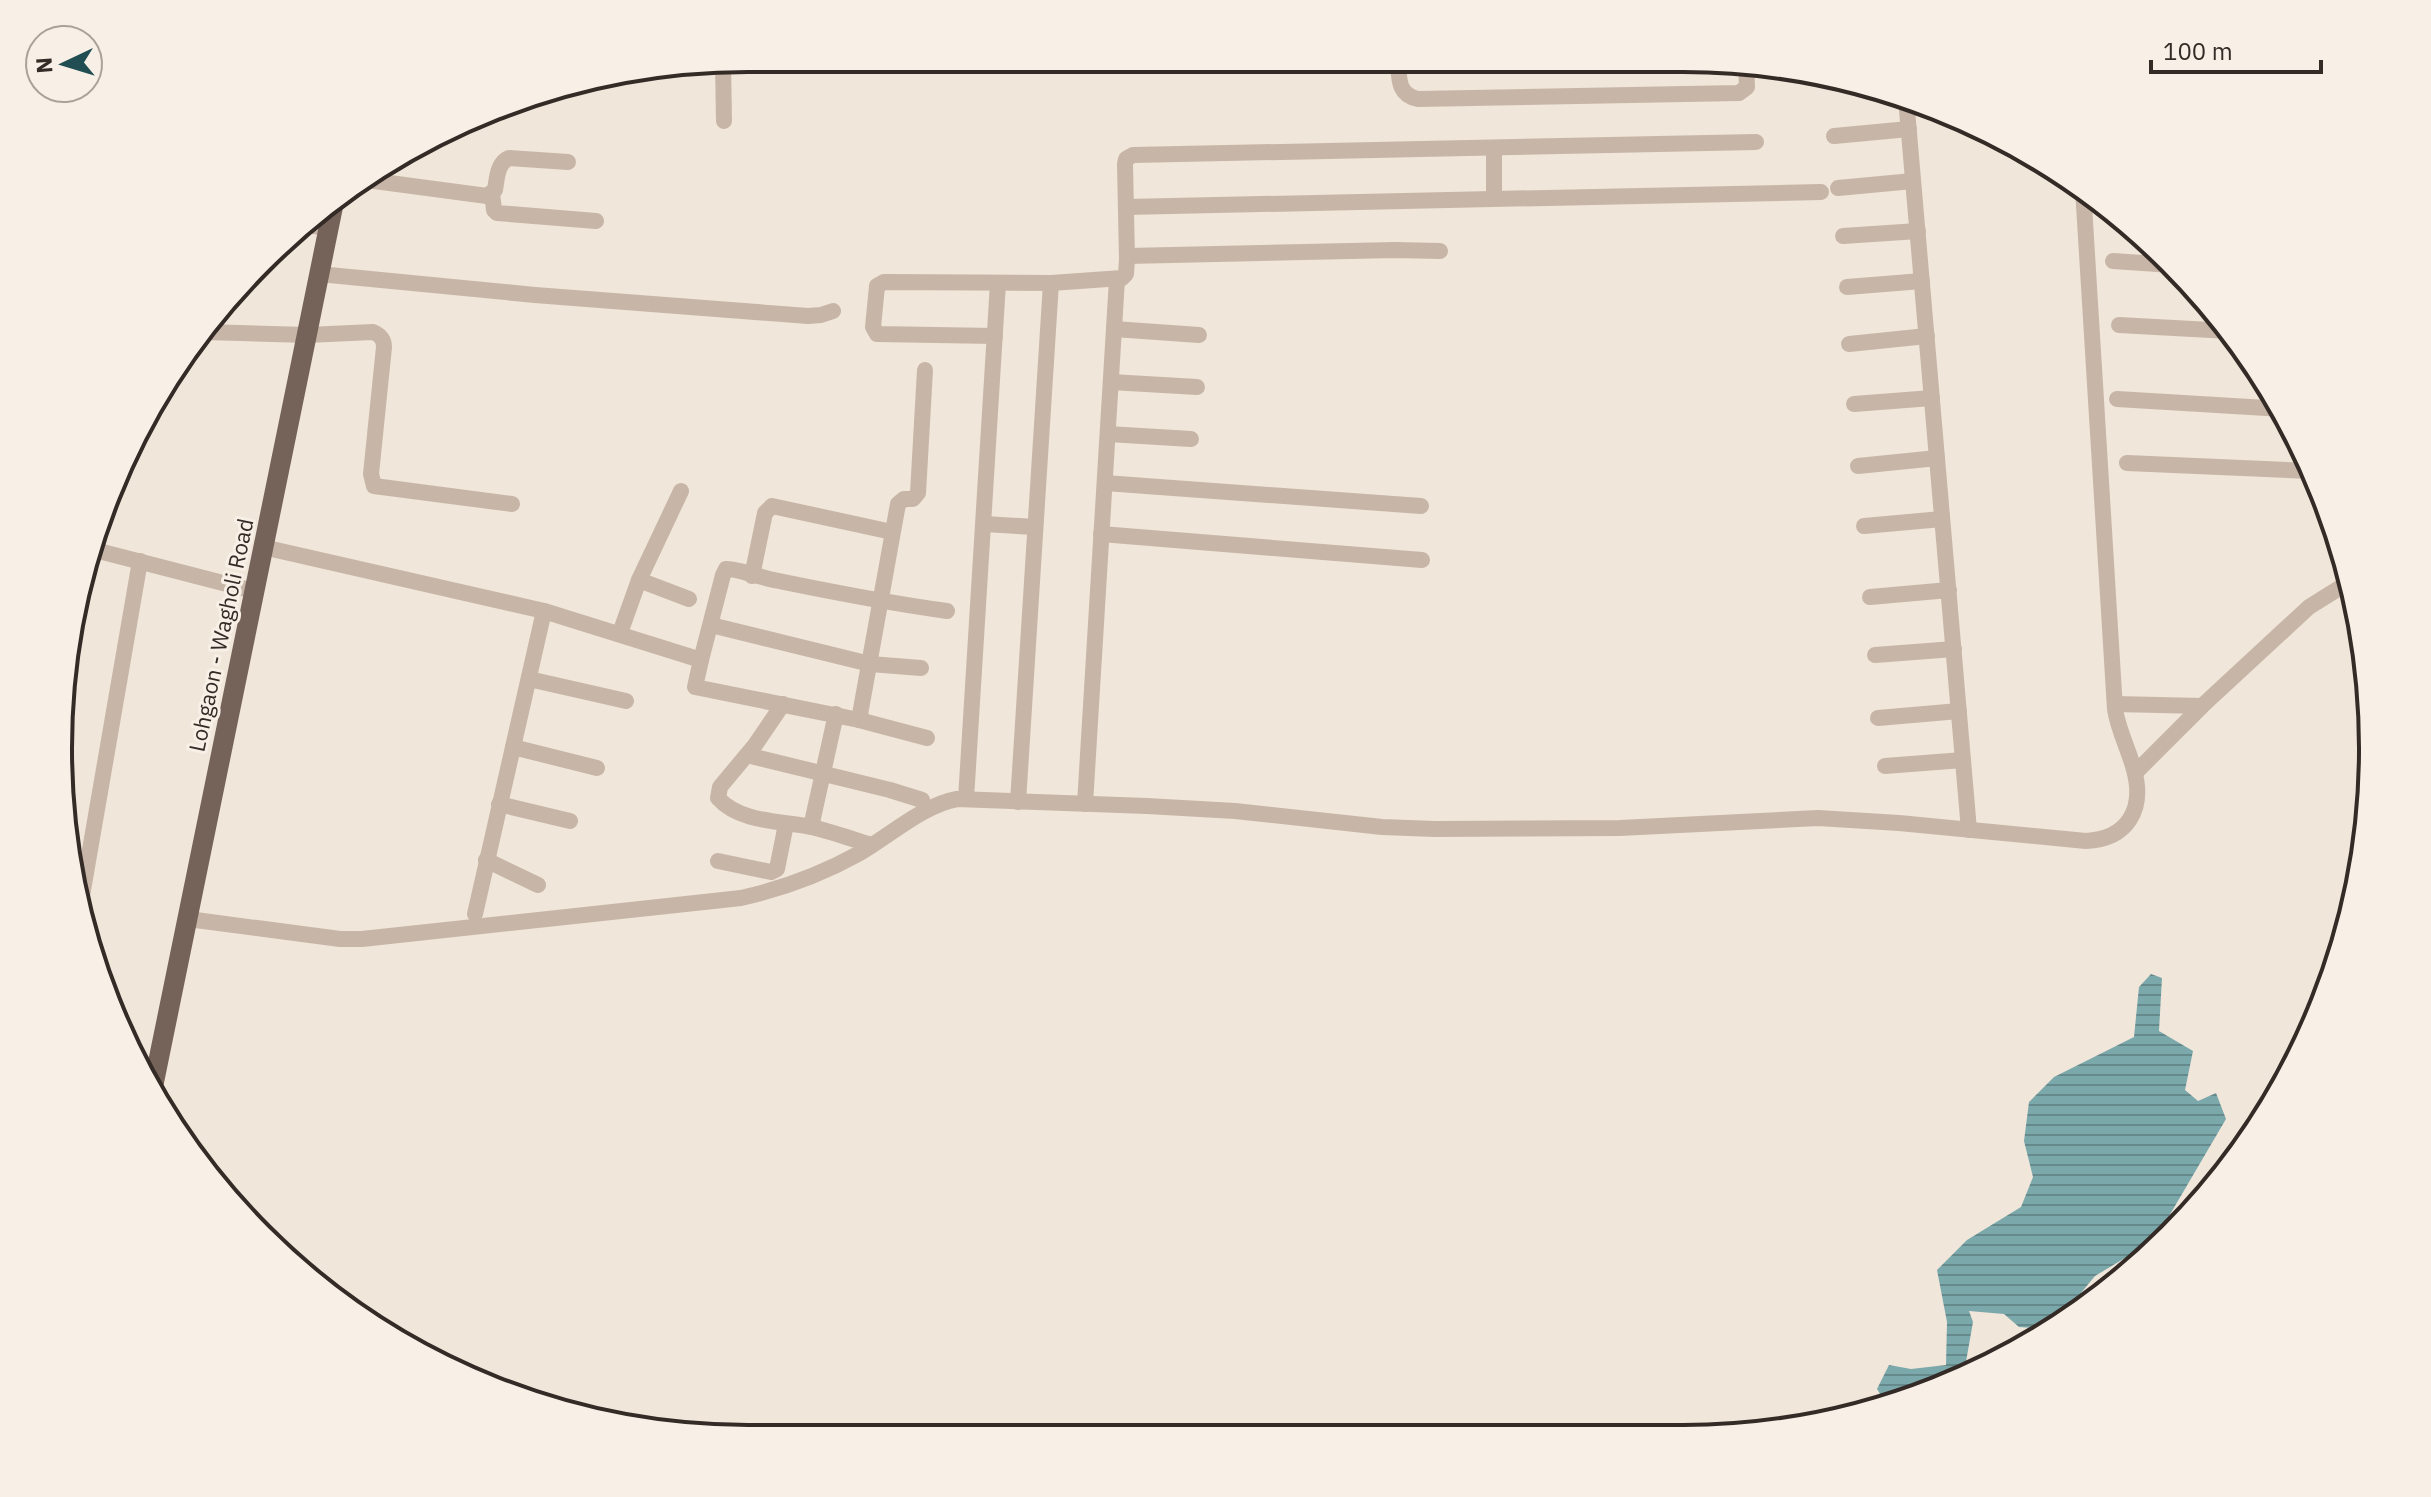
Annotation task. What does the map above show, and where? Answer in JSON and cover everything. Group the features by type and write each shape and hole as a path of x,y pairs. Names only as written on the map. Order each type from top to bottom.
{"main road":[{"name":"Lohgaon - Wagholi Road","path":"156,1074 330,217"}],"street":[{"path":"1399,72 1402,92 1418,99 1739,93 1747,87 1746,75"},
{"path":"723,73 724,121"},
{"path":"1907,111 1969,830"},
{"path":"1834,136 1909,129"},
{"path":"995,336 877,334 873,327 877,286 880,283 1051,283 1117,279 1126,274 1125,164 1126,159 1133,155 1756,142"},
{"path":"1494,148 1494,198"},
{"path":"568,162 504,160 492,193 494,210 497,213 596,221"},
{"path":"1126,207 1830,190 1913,181"},
{"path":"380,182 479,195 492,193"},
{"path":"188,919 352,939 741,898 811,876 872,845 932,808 948,801 966,799 1235,811 1369,826 1435,829 1620,828 1818,818 2086,841 2110,837 2120,832 2129,821 2137,791 2135,773 2116,719 2084,205"},
{"path":"319,227 328,228"},
{"path":"1843,236 1918,231"},
{"path":"1127,256 1278,251 1440,251"},
{"path":"2113,261 2154,264"},
{"path":"319,274 535,295 808,316 833,311"},
{"path":"1085,804 1117,279"},
{"path":"1847,287 1922,281"},
{"path":"966,799 998,283"},
{"path":"1018,802 1051,283"},
{"path":"2119,325 2214,330"},
{"path":"1114,329 1199,335"},
{"path":"216,332 379,334 384,341 371,474 374,486 512,504"},
{"path":"1849,344 1927,336"},
{"path":"859,720 898,504 904,499 913,499 918,493 925,370"},
{"path":"1111,382 1197,387"},
{"path":"1854,404 1932,398"},
{"path":"2117,399 2267,408"},
{"path":"1108,434 1191,439"},
{"path":"1858,466 1937,458"},
{"path":"2127,463 2299,470"},
{"path":"1105,483 1421,506"},
{"path":"620,633 639,580 681,491"},
{"path":"752,576 765,513 772,506 892,532"},
{"path":"1864,526 1942,519"},
{"path":"984,524 1035,527"},
{"path":"1101,534 1422,560"},
{"path":"263,547 544,611 701,660"},
{"path":"102,552 254,591"},
{"path":"85,879 140,561"},
{"path":"927,738 836,714 695,687 726,569 881,602 947,611"},
{"path":"639,580 689,599"},
{"path":"2135,773 2309,607 2339,588"},
{"path":"1870,597 1949,590"},
{"path":"475,914 544,611"},
{"path":"711,625 870,664 921,668"},
{"path":"1875,655 1954,649"},
{"path":"529,679 626,701"},
{"path":"783,704 720,787 718,798 738,812 811,827 872,845"},
{"path":"2115,704 2202,706"},
{"path":"1878,718 1959,711"},
{"path":"811,827 836,714"},
{"path":"513,747 597,768"},
{"path":"747,755 922,800"},
{"path":"1885,766 1963,760"},
{"path":"499,804 570,821"},
{"path":"718,861 771,872 777,869 786,824"},
{"path":"486,860 538,885"}],"water":[{"path":"2151,974 2162,978 2159,1031 2193,1051 2185,1090 2198,1101 2216,1093 2226,1119 2165,1222 2133,1253 2095,1276 2078,1297 2031,1328 2019,1327 2004,1314 1969,1311 1973,1322 1966,1362 1881,1395 1877,1389 1889,1365 1911,1369 1946,1365 1947,1322 1937,1270 1967,1240 2021,1207 2033,1177 2024,1141 2029,1102 2054,1077 2134,1037 2139,987"}]}
